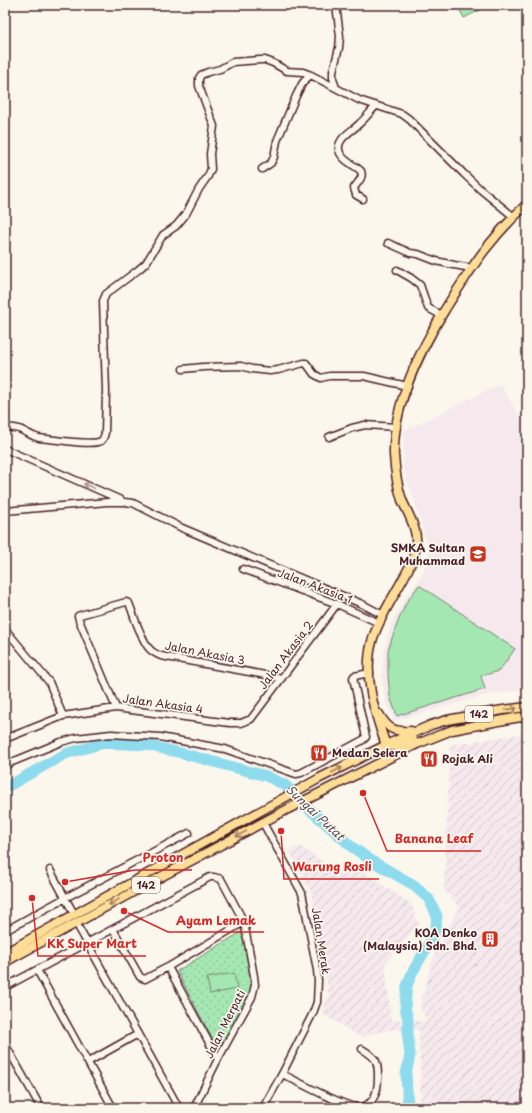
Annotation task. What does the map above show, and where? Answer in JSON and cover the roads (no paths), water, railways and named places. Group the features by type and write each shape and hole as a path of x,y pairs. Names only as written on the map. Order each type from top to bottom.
{"main road":[{"path":"372,752 378,737 370,673 371,648 379,623 411,564 416,544 415,529 402,500 397,484 395,469 394,453 396,427 399,414 407,386 430,335 441,316 471,268 487,247 527,204"},
{"path":"374,704 383,721 394,730 401,732 411,731 431,725"},
{"path":"374,704 378,722 386,745"},
{"name":"142","path":"5,952 320,778 386,745 431,725 447,720 462,716 527,707"},
{"name":"142","path":"5,962 288,809 417,744 452,730 527,716"},
{"path":"386,745 390,747 399,746 428,734 438,731 452,730"},
{"path":"327,789 347,775 377,758 386,745"}],"street":[{"path":"336,5 340,36 339,48 332,71 332,78 336,88"},
{"path":"5,428 17,428 39,438 90,442 100,442 103,439 105,433 106,391 104,301 106,294 138,270 146,262 163,235 176,226 186,214 199,189 208,176 211,169 210,154 214,126 199,86 199,78 201,75 208,72 220,69 233,62 260,60 273,63 287,71 302,72 312,75 359,100 398,113 408,119 470,179 514,217"},
{"path":"262,169 271,163 274,157 277,141 302,84 312,75"},
{"path":"363,199 356,195 354,188 361,178 361,171 343,157 340,153 339,145 345,136 376,106"},
{"path":"388,243 410,253 418,254 441,262 471,268"},
{"path":"397,270 420,285 428,308 441,316"},
{"path":"183,369 241,366 262,371 270,371 306,363 314,374 321,378 329,376 364,376 407,386"},
{"path":"328,437 365,425 396,427"},
{"path":"5,449 124,502"},
{"path":"5,511 107,502 133,503 182,528 362,604 383,615"},
{"name":"Jalan Akasia 1","path":"243,569 337,604 379,623"},
{"name":"Jalan Akasia 3","path":"116,708 78,616 123,602 128,602 130,605 148,648 154,653 161,656 282,678"},
{"name":"Jalan Akasia 2","path":"251,718 337,604"},
{"path":"5,629 48,682 63,716"},
{"path":"5,765 61,742 76,738 111,734 160,737 225,749 296,774 301,773 366,737 353,678 354,676 370,673"},
{"name":"Jalan Akasia 4","path":"5,739 63,716 116,708 230,723 241,723 251,718"},
{"path":"316,766 320,778"},
{"name":"Jalan Merak","path":"263,823 302,893 317,970 318,992 313,1013 263,1108"},
{"path":"5,931 189,833"},
{"path":"50,870 74,914"},
{"name":"Jalan Merpati","path":"113,929 210,877 221,879 244,922 254,976 254,992 218,1058 194,1108"},
{"path":"5,987 113,929 140,977 145,979 244,922"},
{"path":"76,923 86,944 179,1108"},
{"path":"168,967 218,1058"},
{"path":"37,970 113,1108"},
{"path":"88,1062 138,1034"},
{"path":"5,1044 41,1108"},
{"path":"282,1074 337,1100 357,1108 362,1107 371,1102 378,1086 378,1067 375,1060 362,1049"}],"waterway":[{"name":"Sungai Putat","path":"5,788 65,754 104,743 146,745 181,753 266,776 285,785 309,809 352,847 372,861 412,884 429,899 437,916 434,935 412,973 407,986 405,1008 408,1019 410,1055 406,1074 408,1108"}],"place":[{"name":"SMKA Sultan Muhammad","path":"478,554"},
{"name":"Medan Selera","path":"319,753"},
{"name":"Rojak Ali","path":"429,759"},
{"name":"Banana Leaf","path":"363,793"},
{"name":"Warung Rosli","path":"281,831"},
{"name":"Proton","path":"65,882"},
{"name":"KK Super Mart","path":"32,898"},
{"name":"Ayam Lemak","path":"124,911"},
{"name":"KOA Denko (Malaysia) Sdn. Bhd.","path":"490,939"}]}
